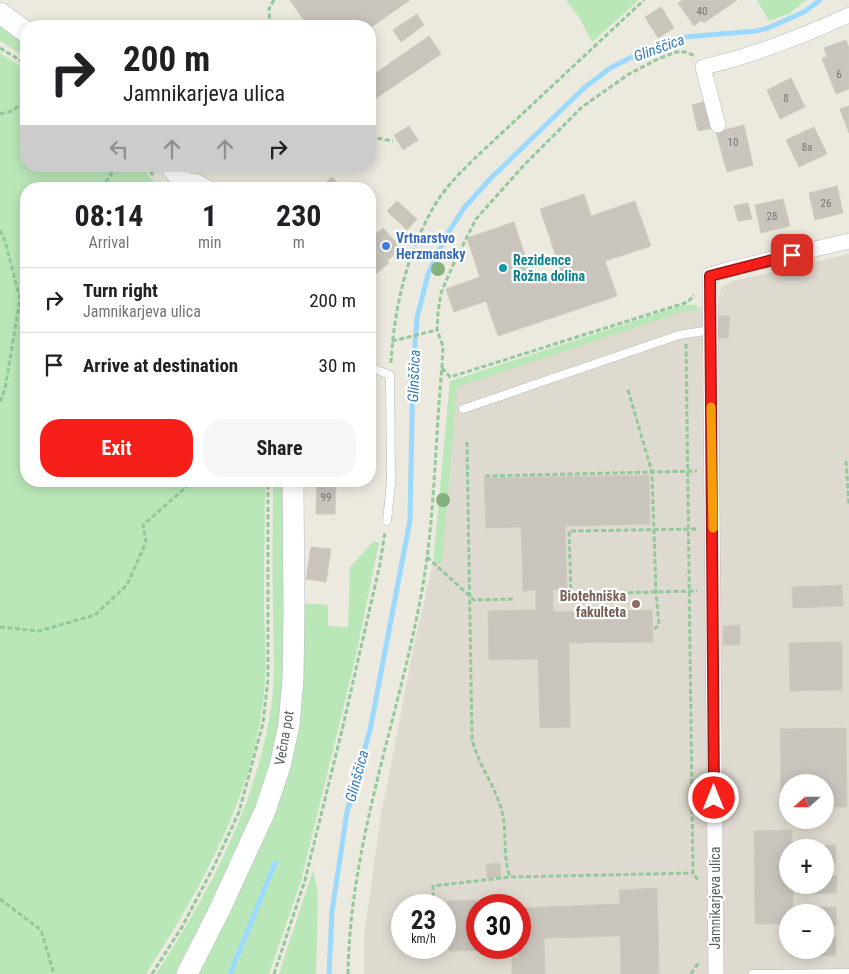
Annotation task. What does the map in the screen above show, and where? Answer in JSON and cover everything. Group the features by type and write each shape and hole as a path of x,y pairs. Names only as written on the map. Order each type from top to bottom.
{"main road":[{"path":"0,13 20,28"},
{"name":"Večna pot","path":"187,974 219,911 265,811 280,766 289,725 294,639 294,487"}],"street":[{"path":"718,125 704,67 749,54 826,26 849,15"},
{"path":"710,276 734,268 849,242"},
{"name":"Jamnikarjeva ulica","path":"710,276 716,974"}],"lane":[{"path":"179,177 197,178 205,182"},
{"path":"463,409 686,334 710,330"},
{"path":"376,369 390,375 391,483 387,521"},
{"path":"753,974 849,973"}],"path":[{"path":"270,20 269,9 274,0"},
{"path":"390,375 392,340 401,291 410,261 436,201 473,160 644,0"},
{"path":"0,48 20,60"},
{"path":"348,974 354,893 365,827 404,669 427,557 443,346 437,330 438,312 442,294 456,257 476,219 524,165 575,113 629,74 676,52 693,54 704,67"},
{"path":"0,114 12,111 20,105"},
{"path":"376,138 394,141"},
{"path":"0,230 5,241 20,299 5,389 0,402"},
{"path":"442,367 450,377 688,302 710,276"},
{"path":"392,340 437,330"},
{"path":"686,334 693,874 702,884"},
{"path":"628,390 652,472 653,530 659,625 654,629"},
{"path":"467,442 468,596 472,739 476,755 490,780 501,807 505,823 506,866 510,878"},
{"path":"846,461 849,506"},
{"path":"485,476 712,470"},
{"path":"0,627 39,631 95,615 128,585 146,542 142,525 185,487"},
{"path":"152,974 182,927 215,864 239,812 263,724 268,679 268,487"},
{"path":"274,974 305,880 343,726 380,564 387,521"},
{"path":"713,529 569,532 571,594 713,591"},
{"path":"427,557 474,600 513,599"},
{"path":"433,894 433,886 510,878 715,873"},
{"path":"0,899 41,930 54,974"},
{"path":"691,974 703,954"}],"shaded area":[{"name":"Biotehniška fakulteta","path":"849,254 849,974 364,974 364,936 380,821 414,645 433,563 443,500 451,383 685,308 718,307 721,287 733,281"}],"green space":[{"path":"566,0 639,0 592,42 579,17"},
{"path":"757,0 806,0 789,14 769,21"},
{"path":"0,23 20,38 20,53 0,41"},
{"path":"0,53 20,66 20,172 146,172 154,182 20,182 20,487 265,487 265,676 257,738 235,809 203,878 146,974 0,974"},
{"path":"684,305 698,305 697,310 685,311 457,387 442,563 433,563 450,381"},
{"path":"273,487 285,487 284,701 263,795 178,974 156,974 212,880 228,847 254,779 264,744 271,708 274,657"},
{"path":"374,541 379,543 355,660 301,881 269,974 196,974 255,857 301,603 328,605 328,626 348,627 350,567"},
{"path":"313,870 318,894 316,974 279,974"}],"building":[{"path":"290,0 410,0 376,24 376,20 304,20"},
{"path":"683,0 737,0 704,23 702,20 694,26 678,3"},
{"path":"661,7 674,28 658,38 645,17"},
{"path":"417,14 424,25 401,42 393,30"},
{"path":"429,36 441,54 376,98 376,73"},
{"path":"846,40 849,48 849,89 836,94 822,58 827,57 824,48"},
{"path":"791,78 805,107 780,119 767,90"},
{"path":"708,101 714,128 698,131 692,105"},
{"path":"849,106 849,133 840,109"},
{"path":"744,125 753,165 727,172 716,132"},
{"path":"409,126 418,140 403,150 394,135"},
{"path":"814,127 827,154 799,167 786,140"},
{"path":"332,177 337,182 327,182"},
{"path":"837,186 843,213 815,220 809,193"},
{"name":"Rezidence Rožna dolina","path":"584,194 591,216 635,201 651,246 605,261 617,296 498,336 486,301 454,312 446,289 480,277 467,238 514,222 534,283 562,274 540,209"},
{"path":"783,199 790,226 761,233 755,205"},
{"path":"397,201 417,219 407,230 387,211"},
{"path":"748,203 752,219 738,221 734,206"},
{"path":"383,228 401,248 387,261 389,263 376,274 376,234"},
{"path":"719,316 730,316 728,338 717,338"},
{"name":"Biotehniška fakulteta","path":"649,475 650,524 565,526 567,590 553,590 553,612 652,610 653,642 569,643 570,727 540,728 538,659 489,660 488,611 536,610 536,590 523,591 521,527 486,528 484,478"},
{"path":"317,487 336,487 335,514 316,514"},
{"path":"311,547 331,549 326,582 306,579"},
{"path":"842,585 843,606 793,608 792,587"},
{"path":"740,625 740,645 723,645 723,626"},
{"path":"842,642 842,690 790,691 789,643"},
{"path":"846,728 847,807 834,807 834,774 781,774 780,729"},
{"path":"792,830 792,839 779,839 779,894 793,894 793,904 779,904 779,924 755,924 754,831"},
{"path":"834,845 836,845 836,863 834,863"},
{"path":"500,863 501,877 487,878 486,864"},
{"path":"834,876 837,876 837,893 834,893"},
{"path":"657,888 659,974 621,974 620,936 544,938 545,974 512,974 512,959 531,959 531,908 620,904 619,890"},
{"path":"456,901 466,901 466,951 456,951"},
{"path":"834,907 836,907 837,925 834,925"},
{"path":"834,938 836,938 836,955 834,955"}],"waterway":[{"name":"Glinščica","path":"329,974 332,911 347,812 370,730 410,520 413,369 417,318 428,274 446,236 464,208 489,180 584,88 610,68 640,53 685,37 756,31 768,28 804,12 820,0"},
{"path":"230,974 275,863"}],"slow traffic":[{"path":"711,407 713,528"}],"place":[{"name":"Vrtnarstvo Herzmansky","path":"386,246"},
{"name":"Rezidence Rožna dolina","path":"503,268"},
{"name":"Biotehniška fakulteta","path":"636,604"}],"route":[{"path":"714,798 710,276 734,268 792,255"}]}
